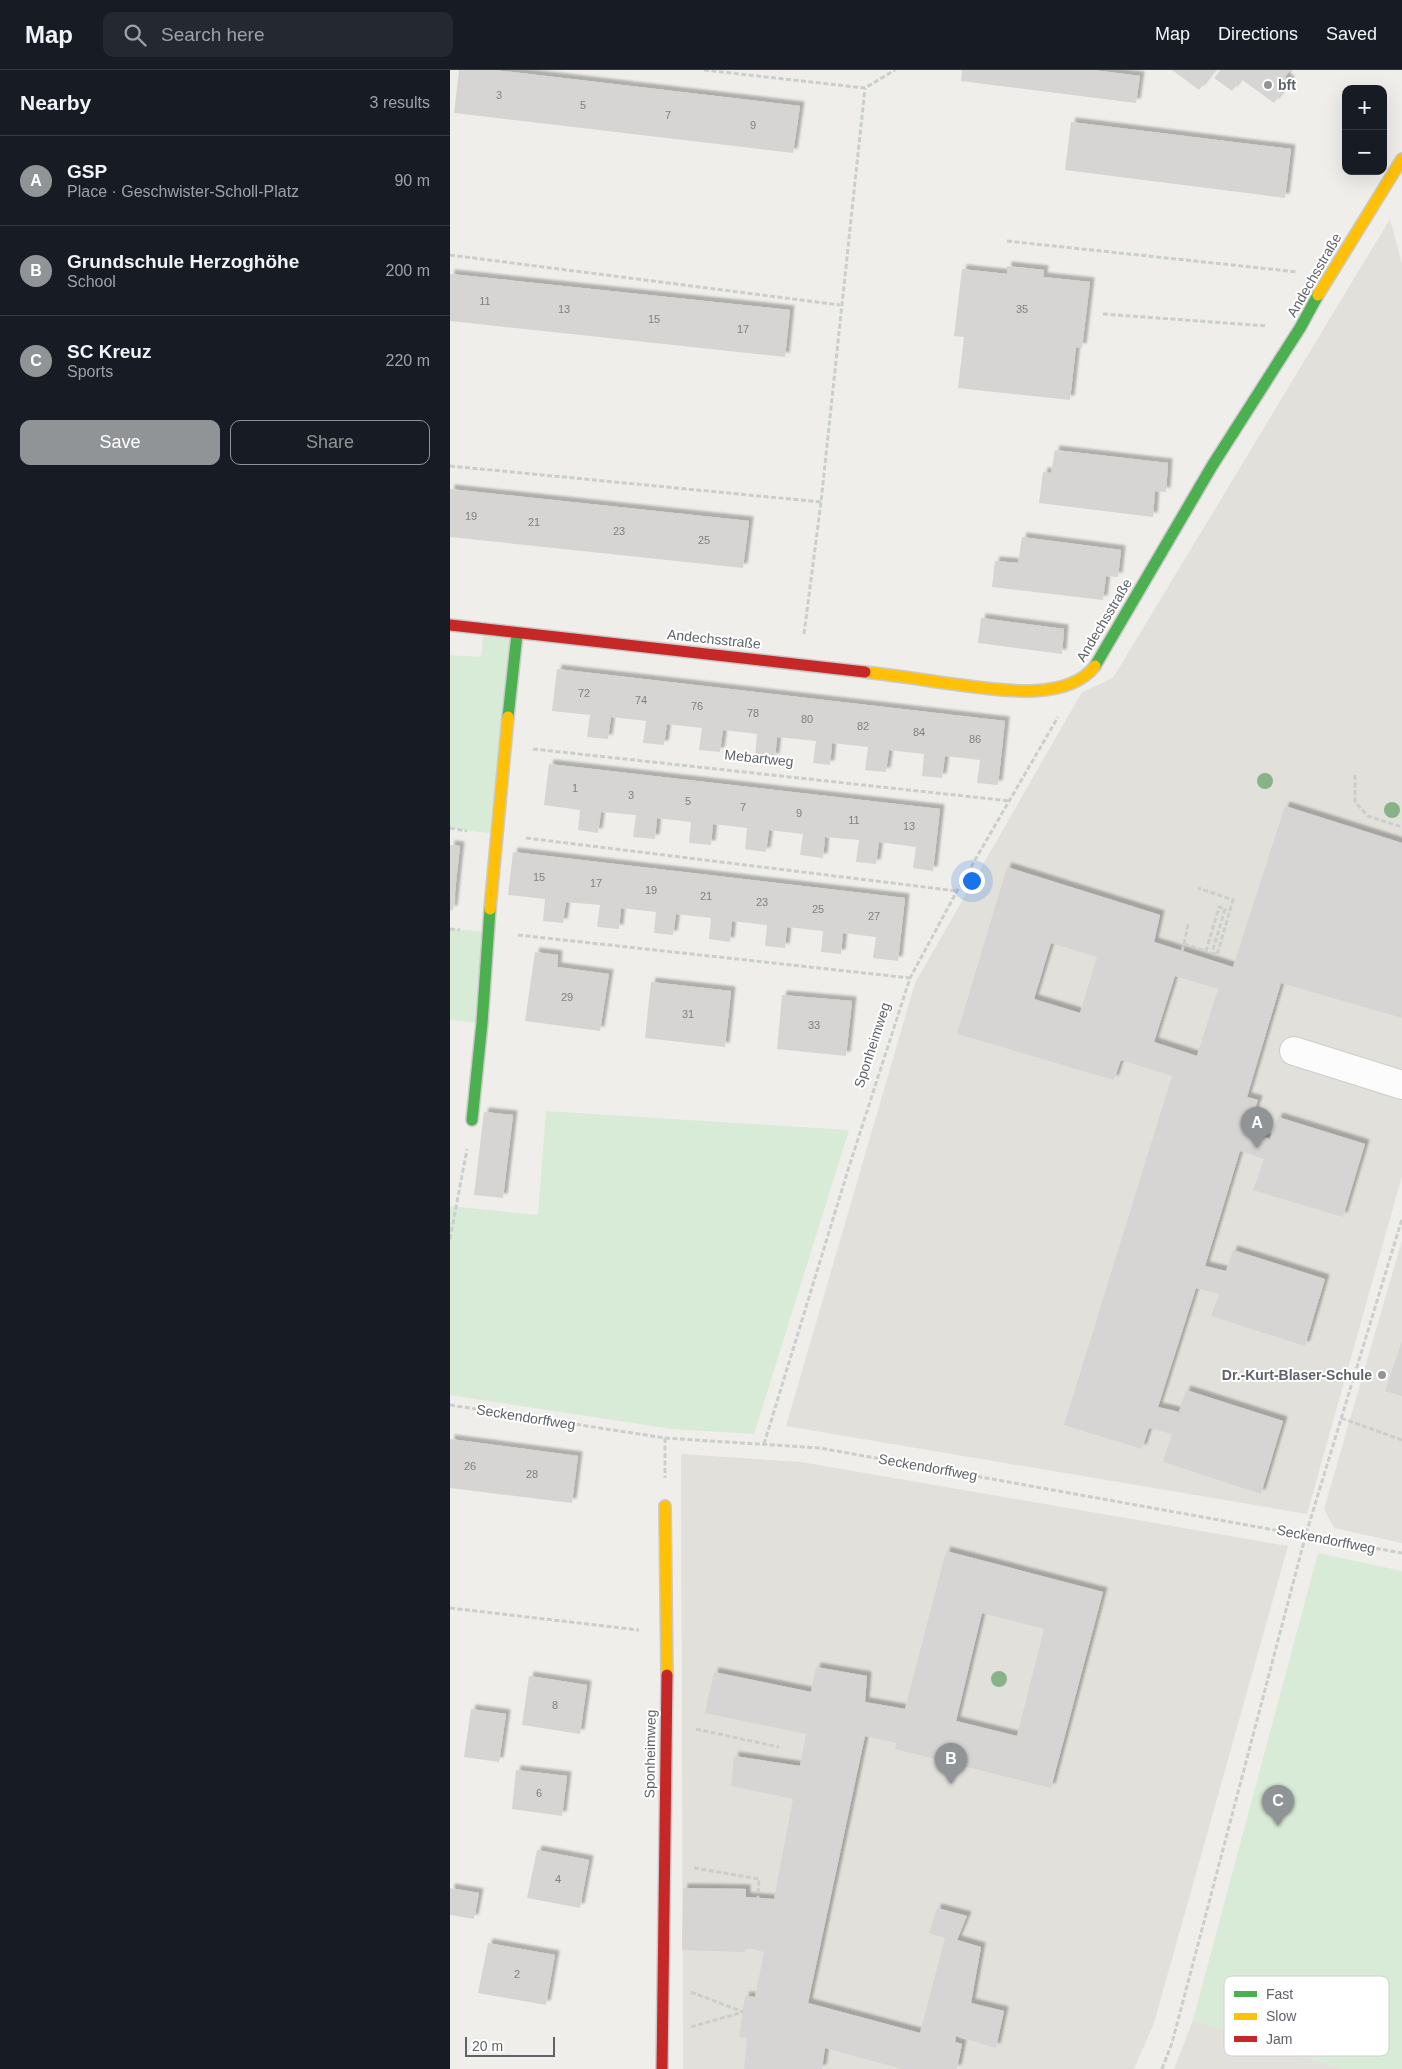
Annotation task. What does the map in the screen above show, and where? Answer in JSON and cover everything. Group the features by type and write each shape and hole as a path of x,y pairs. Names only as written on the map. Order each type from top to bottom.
{"street":[{"name":"Andechsstraße","path":"450,625 517,634 800,664 994,689 1023,691 1045,689 1085,677 1097,664 1212,466 1300,328 1402,159"},
{"path":"472,1120 504,746 517,634"},
{"path":"1294,1051 1402,1085"},
{"name":"Sponheimweg","path":"662,2069 667,1634 665,1506"}],"path":[{"path":"704,70 865,88 895,70"},
{"path":"800,664 821,502 840,305 865,88"},
{"path":"1007,241 1330,276"},
{"path":"450,255 840,305"},
{"path":"1103,314 1300,328"},
{"path":"450,466 821,502"},
{"name":"Sponheimweg","path":"764,1444 848,1170 910,978 957,891 1063,708 1073,682"},
{"name":"Mebartweg","path":"504,746 1010,801"},
{"path":"1355,775 1355,802 1368,816 1402,827"},
{"path":"496,834 957,891"},
{"path":"1184,944 1206,952 1219,907 1225,909 1212,953 1217,955 1234,900 1198,888"},
{"path":"1182,951 1188,924"},
{"path":"489,932 910,978"},
{"path":"450,1239 472,1120"},
{"path":"1162,2069 1175,2034 1306,1534 1402,1219"},
{"name":"Seckendorffweg","path":"450,1404 665,1438 820,1448 1306,1534 1402,1553"},
{"path":"1341,1418 1402,1440"},
{"path":"665,1438 665,1506"},
{"path":"450,1608 667,1634"},
{"path":"666,1723 779,1747"},
{"path":"664,1863 759,1879 758,1898"},
{"path":"662,2035 743,2012 663,1981"}],"shaded area":[{"path":"1390,219 1402,264 1402,1176 1307,1514 786,1426 915,983 1082,692 1113,678"},
{"name":"Dr.-Kurt-Blaser-Schule","path":"1402,1240 1402,1543 1334,1528 1324,1509"},
{"path":"681,1454 801,1462 1288,1546 1154,2023 1134,2069 683,2069"},
{"path":"1193,2020 1224,2030 1224,2056 1303,2056 1343,2069 1174,2069"}],"green space":[{"path":"484,629 517,634 496,834 450,828 450,655 481,657"},
{"path":"450,929 489,932 482,1023 450,1020"},
{"path":"546,1111 849,1130 754,1434 672,1429 450,1395 450,1206 538,1215"},
{"path":"1318,1553 1402,1571 1402,2069 1343,2069 1303,2056 1389,2056 1389,1976 1224,1976 1224,2030 1193,2020"}],"building":[{"path":"459,70 494,70 800,106 793,153 454,113"},
{"path":"962,70 1093,70 1140,76 1136,103 961,81"},
{"path":"1172,70 1214,70 1199,90"},
{"name":"bft","path":"1221,70 1290,70 1285,77 1290,81 1274,103 1241,79 1232,91 1214,78"},
{"path":"1071,122 1291,149 1285,198 1065,170"},
{"path":"1007,266 1044,270 1043,277 1090,282 1082,348 1076,347 1070,400 958,388 964,337 954,336 962,269 1007,274"},
{"path":"450,274 790,310 785,357 450,321"},
{"path":"1055,450 1168,463 1166,492 1155,491 1153,517 1039,503 1043,472 1051,473"},
{"path":"450,489 749,521 743,568 450,537"},
{"path":"1022,537 1121,550 1118,577 1106,576 1103,600 992,587 995,561 1018,563"},
{"path":"981,618 1064,629 1062,654 978,643"},
{"path":"557,669 1005,721 998,785 977,783 980,760 945,756 942,778 922,776 924,754 889,750 886,772 865,770 868,747 832,743 830,765 813,763 816,741 777,737 775,758 755,756 757,734 723,730 720,752 699,750 702,728 667,724 664,745 643,743 646,721 611,717 608,739 587,737 590,715 552,711"},
{"path":"549,764 940,809 933,871 913,868 916,847 879,842 876,864 856,862 859,840 825,837 823,858 800,855 803,834 769,830 766,852 745,849 747,828 713,824 711,845 689,843 691,822 657,818 655,839 633,837 636,815 601,812 598,833 578,830 580,810 544,805"},
{"path":"1285,806 1402,843 1402,1018 1281,983 1247,1097 1258,1100 1248,1131 1270,1139 1278,1117 1365,1144 1343,1217 1253,1190 1264,1159 1240,1151 1205,1266 1226,1271 1233,1250 1325,1279 1305,1346 1211,1316 1219,1294 1196,1288 1158,1407 1179,1412 1186,1390 1283,1421 1261,1494 1163,1462 1172,1434 1149,1428 1142,1449 1064,1425 1172,1076 1121,1060 1114,1080 957,1034 1007,867 1160,915 1154,942 1233,967","holes":["1051,943 1097,957 1080,1013 1034,999","1175,976 1218,989 1197,1056 1154,1042"]},
{"path":"450,845 460,846 453,910 450,910"},
{"path":"513,852 905,898 898,961 873,958 876,937 843,933 841,954 821,952 823,931 787,927 785,948 765,946 767,925 732,921 730,942 709,939 711,918 676,914 673,935 654,933 656,912 621,908 619,929 597,927 600,905 566,902 563,923 543,921 545,899 508,895"},
{"path":"535,952 558,955 557,967 609,974 600,1031 525,1021"},
{"path":"651,982 731,991 725,1047 645,1038"},
{"path":"782,995 852,1001 846,1056 777,1049"},
{"path":"484,1112 513,1115 503,1198 474,1195"},
{"path":"1402,1341 1402,1396 1385,1391"},
{"path":"450,1439 578,1456 572,1503 450,1488"},
{"path":"946,1551 1103,1592 1051,1788 895,1749 896,1743 865,1736 808,2003 920,2033 945,1938 929,1933 937,1908 967,1916 957,1940 981,1947 971,2003 1004,2011 996,2048 956,2036 955,2042 962,2044 957,2069 902,2069 825,2048 822,2069 744,2069 747,2038 739,2037 745,1996 755,1997 764,1952 745,1947 745,1952 682,1950 683,1888 746,1889 746,1897 774,1899 793,1799 731,1786 734,1756 800,1766 806,1734 705,1713 714,1672 811,1692 816,1667 867,1676 865,1702 905,1709","holes":["982,1613 1044,1629 1017,1736 956,1721"]},
{"path":"529,1676 587,1685 580,1734 522,1725"},
{"path":"471,1709 506,1714 499,1762 464,1757"},
{"path":"516,1770 567,1776 562,1816 512,1809"},
{"path":"537,1850 589,1860 580,1908 527,1898"},
{"path":"450,1888 479,1893 474,1919 450,1915"},
{"path":"488,1943 555,1955 546,2005 478,1993"}],"traffic: fast":[{"path":"1095,666 1212,466 1300,328 1318,295"},
{"path":"508,717 517,634"},
{"path":"472,1120 482,1023 490,909"}],"traffic: slow":[{"path":"1318,295 1402,159"},
{"path":"865,672 982,688 1024,691 1045,690 1065,686 1082,678 1095,666"},
{"path":"490,909 508,717"},
{"path":"665,1506 667,1675"}],"traffic: jam":[{"path":"450,625 865,672"},
{"path":"662,2069 667,1675"}],"place":[{"name":"bft","path":"1268,85"},
{"name":"GSP","path":"1257,1148"},
{"name":"Dr.-Kurt-Blaser-Schule","path":"1382,1375"},
{"name":"Grundschule Herzoghöhe","path":"951,1784"},
{"name":"SC Kreuz","path":"1278,1826"}]}
